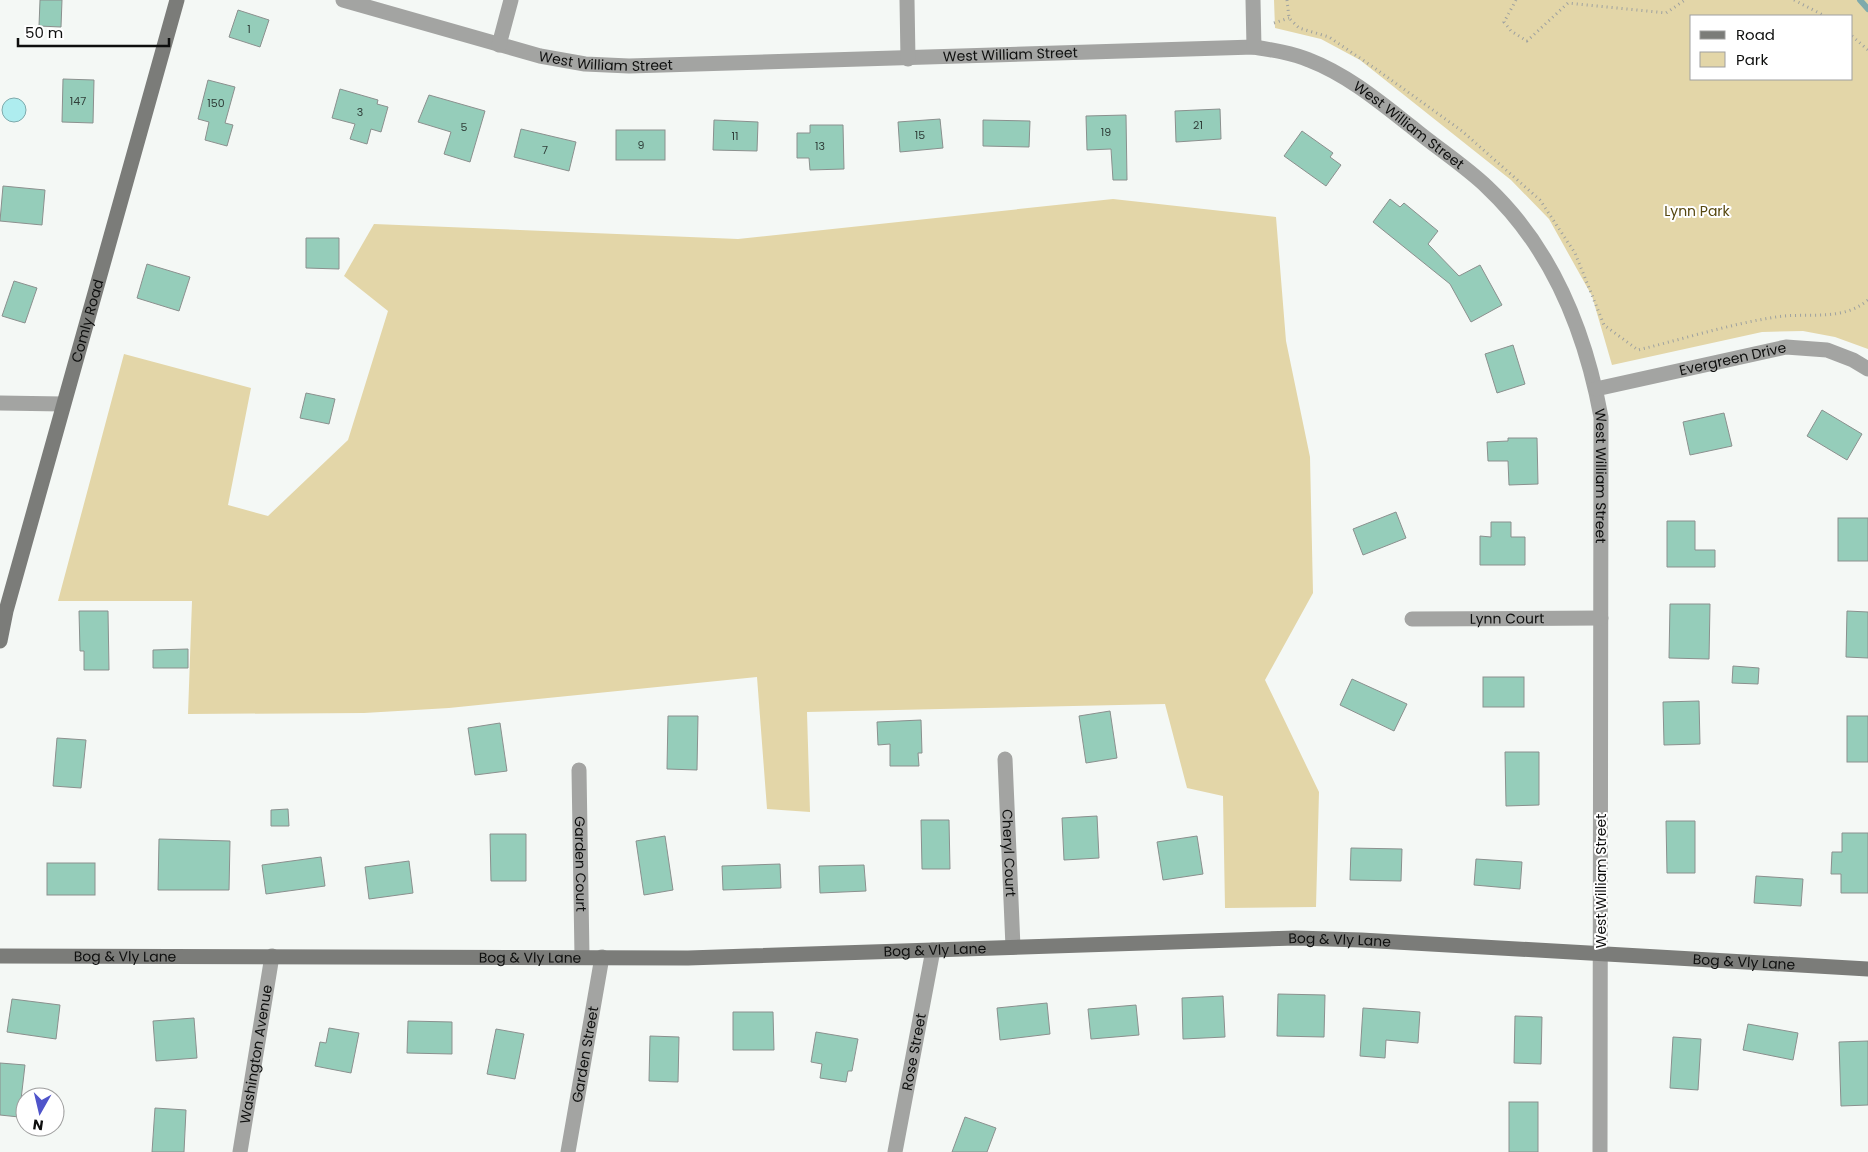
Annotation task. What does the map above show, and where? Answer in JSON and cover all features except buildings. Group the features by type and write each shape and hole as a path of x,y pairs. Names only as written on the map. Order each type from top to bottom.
{"street":[{"name":"Comly Road","path":"0,641 8,602 178,0"},
{"name":"West William Street","path":"343,0 499,45 585,64 629,66 908,59 1254,47 1282,52 1309,60 1334,72 1378,101 1487,186 1515,217 1540,250 1561,286 1578,324 1596,388 1601,417 1600,1152"},
{"path":"499,45 511,0"},
{"path":"907,0 908,59"},
{"path":"1253,0 1254,47"},
{"name":"Evergreen Drive","path":"1596,388 1786,347 1828,350 1853,360 1868,369"},
{"path":"0,403 63,404"},
{"name":"Lynn Court","path":"1412,619 1601,618"},
{"name":"Cheryl Court","path":"1005,759 1013,947"},
{"name":"Garden Court","path":"579,770 582,957"},
{"name":"Bog & Vly Lane","path":"0,956 688,958 1296,938 1361,940 1868,969"},
{"name":"Rose Street","path":"895,1152 933,950"},
{"name":"Washington Avenue","path":"240,1152 272,956"},
{"name":"Garden Street","path":"568,1152 602,957"}],"path":[{"path":"1516,0 1504,22 1511,31 1527,41 1568,4 1666,13 1685,0"},
{"path":"1794,0 1823,15"},
{"path":"1274,23 1289,18"},
{"path":"1853,37 1868,50"},
{"path":"1604,325 1638,350 1777,317 1836,314 1859,308 1868,300"}],"green space":[{"name":"Lynn Park","path":"1274,0 1868,0 1868,349 1835,337 1803,331 1762,332 1612,365 1592,296 1549,219 1511,180 1360,60 1321,39 1275,28"},
{"path":"1113,199 1276,217 1286,341 1310,457 1313,593 1265,680 1319,792 1316,907 1225,908 1223,796 1187,788 1165,704 807,712 810,812 767,809 757,677 449,708 364,713 188,714 192,601 58,601 124,354 251,388 228,505 268,516 348,440 388,311 344,276 374,224 738,239"}],"water":[{"path":"14,98 23,101 26,110 23,119 14,122 5,119 2,110 5,101"}],"waterway":[{"path":"1860,0 1868,9"}]}
